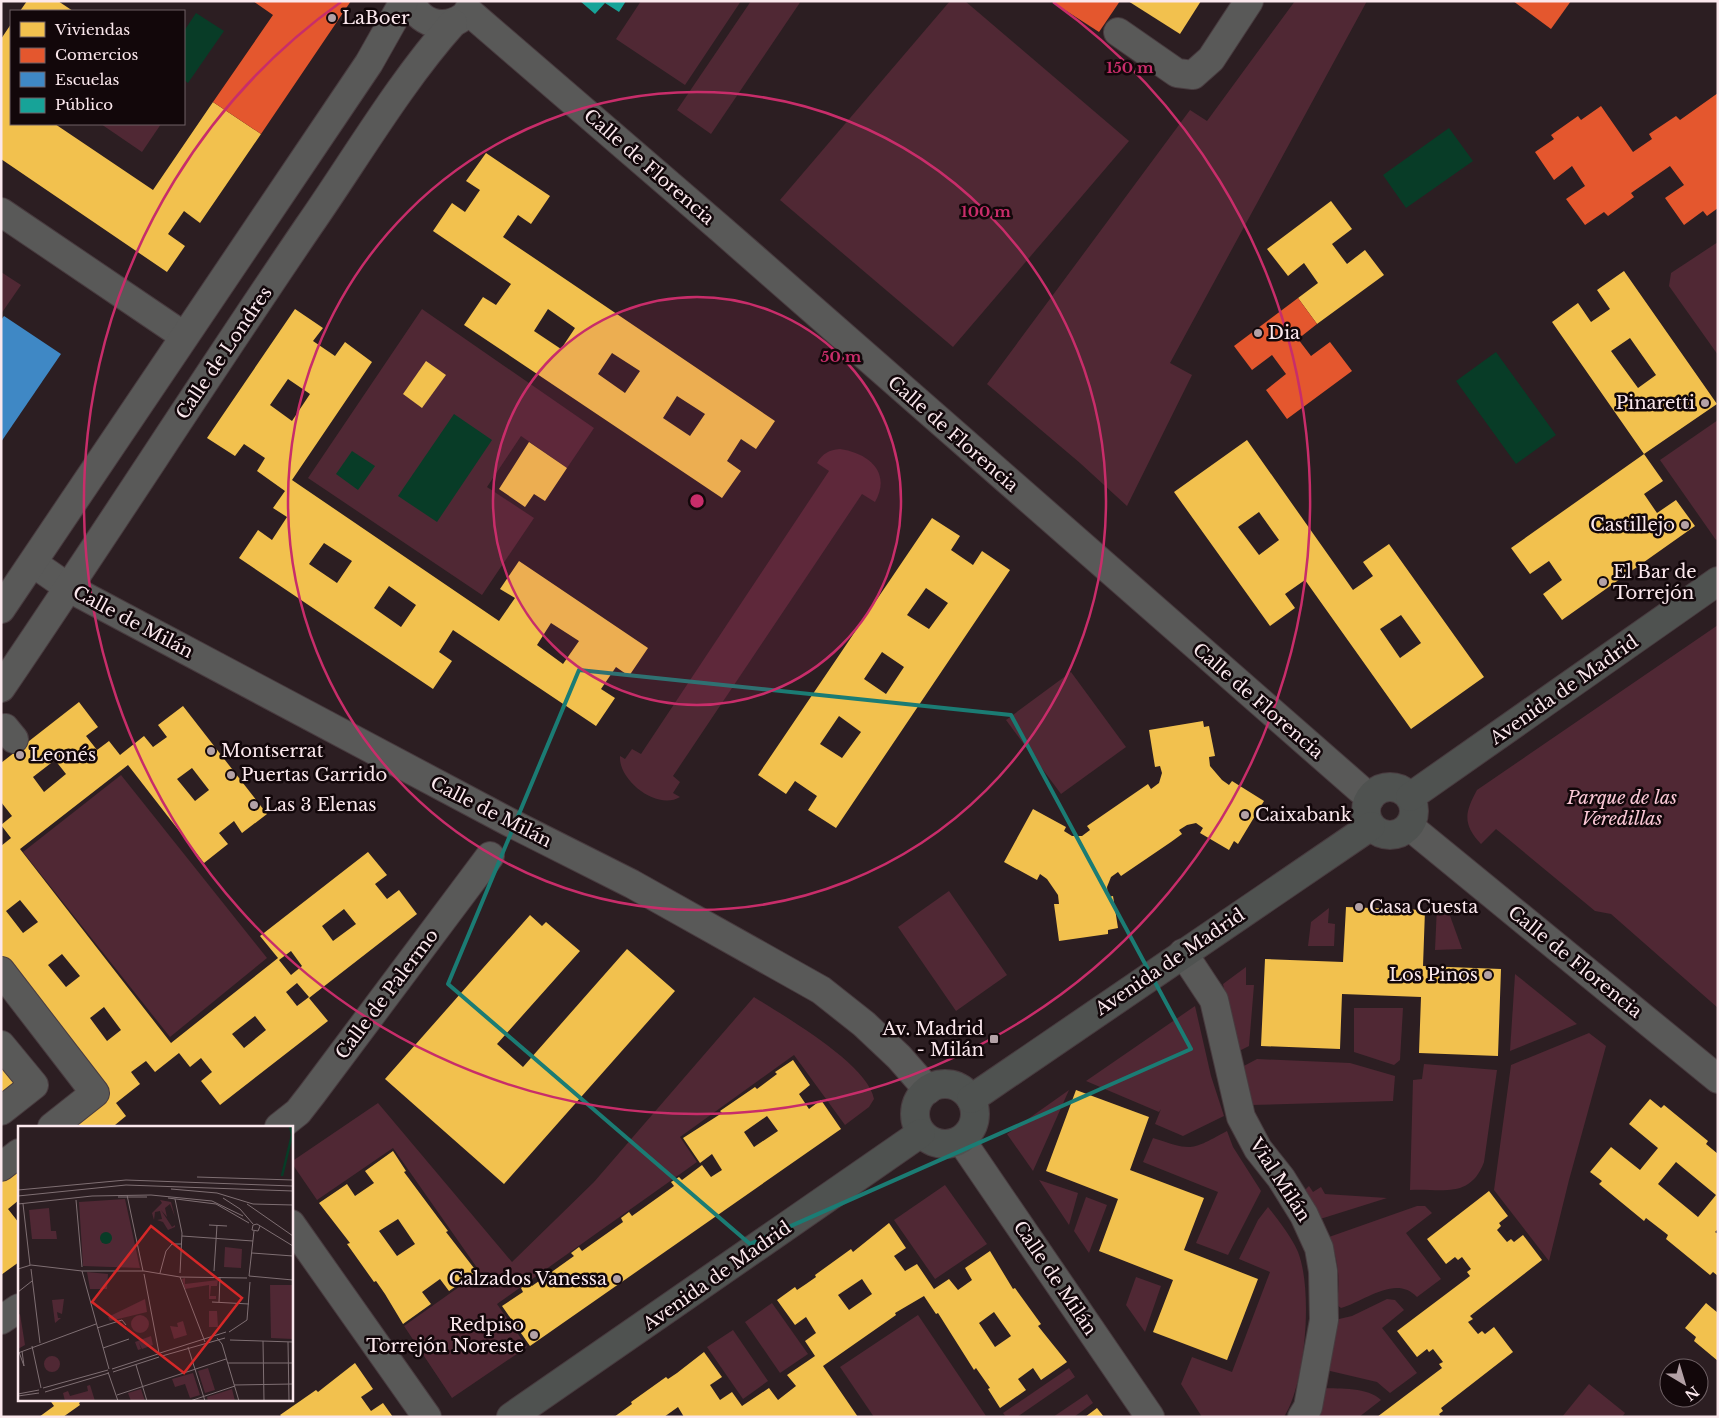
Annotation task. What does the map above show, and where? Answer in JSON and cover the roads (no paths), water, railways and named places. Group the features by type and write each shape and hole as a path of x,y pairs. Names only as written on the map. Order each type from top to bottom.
{"street":[{"path":"1,609 369,63 404,1"},
{"path":"410,1 416,12 423,19 432,23 465,12"},
{"path":"1118,32 1177,73 1193,75 1211,59 1249,1"},
{"name":"Calle de Londres","path":"1,688 404,86 437,40 465,12"},
{"name":"Calle de Florencia","path":"465,12 722,230 1370,798"},
{"path":"1,212 184,336"},
{"name":"Calle de Milán","path":"33,563 69,588 508,822 580,857 821,990 864,1024 899,1057 928,1090"},
{"name":"Avenida de Madrid","path":"1410,797 1718,581"},
{"path":"1385,787 1395,787 1404,790 1410,797 1414,807 1414,817 1409,826 1394,835 1386,835 1371,826 1366,812 1370,798 1376,791 1385,787"},
{"name":"Avenida de Madrid","path":"971,1099 1371,826"},
{"name":"Calle de Florencia","path":"1409,826 1718,1078"},
{"name":"Calle de Palermo","path":"280,1126 298,1112 312,1094 490,856"},
{"name":"Vial Milán","path":"1183,953 1214,1000 1241,1117 1258,1150 1281,1178 1304,1215 1319,1248 1323,1271 1324,1320 1308,1407 1302,1417"},
{"path":"1,971 95,1093 53,1126"},
{"path":"1,1045 34,1085 1,1111"},
{"path":"938,1085 951,1085 962,1090 971,1099 975,1109 974,1121 969,1132 961,1140 951,1144 940,1144 930,1140 922,1133 916,1122 915,1110 919,1099 928,1090 938,1085"},
{"name":"Avenida de Madrid","path":"522,1414 922,1133"},
{"name":"Calle de Milán","path":"961,1140 1150,1417"},
{"path":"1,1167 18,1154"},
{"path":"292,1225 427,1417"},
{"path":"1,1320 18,1309"}],"place":[{"name":"LaBoer","path":"332,18"},
{"name":"Dia","path":"1258,333"},
{"name":"Pinaretti","path":"1705,403"},
{"name":"Castillejo","path":"1685,525"},
{"name":"El Bar de Torrejón","path":"1603,582"},
{"name":"Montserrat","path":"211,751"},
{"name":"Leonés","path":"20,755"},
{"name":"Puertas Garrido","path":"231,775"},
{"name":"Las 3 Elenas","path":"254,805"},
{"name":"Caixabank","path":"1245,815"},
{"name":"Casa Cuesta","path":"1359,907"},
{"name":"Los Pinos","path":"1488,975"},
{"name":"Av. Madrid - Milán","path":"994,1039"},
{"name":"Calzados Vanessa","path":"617,1279"},
{"name":"Redpiso Torrejón Noreste","path":"534,1335"}],"park label":[{"name":"Parque de las Veredillas","path":"1622,808"}]}
